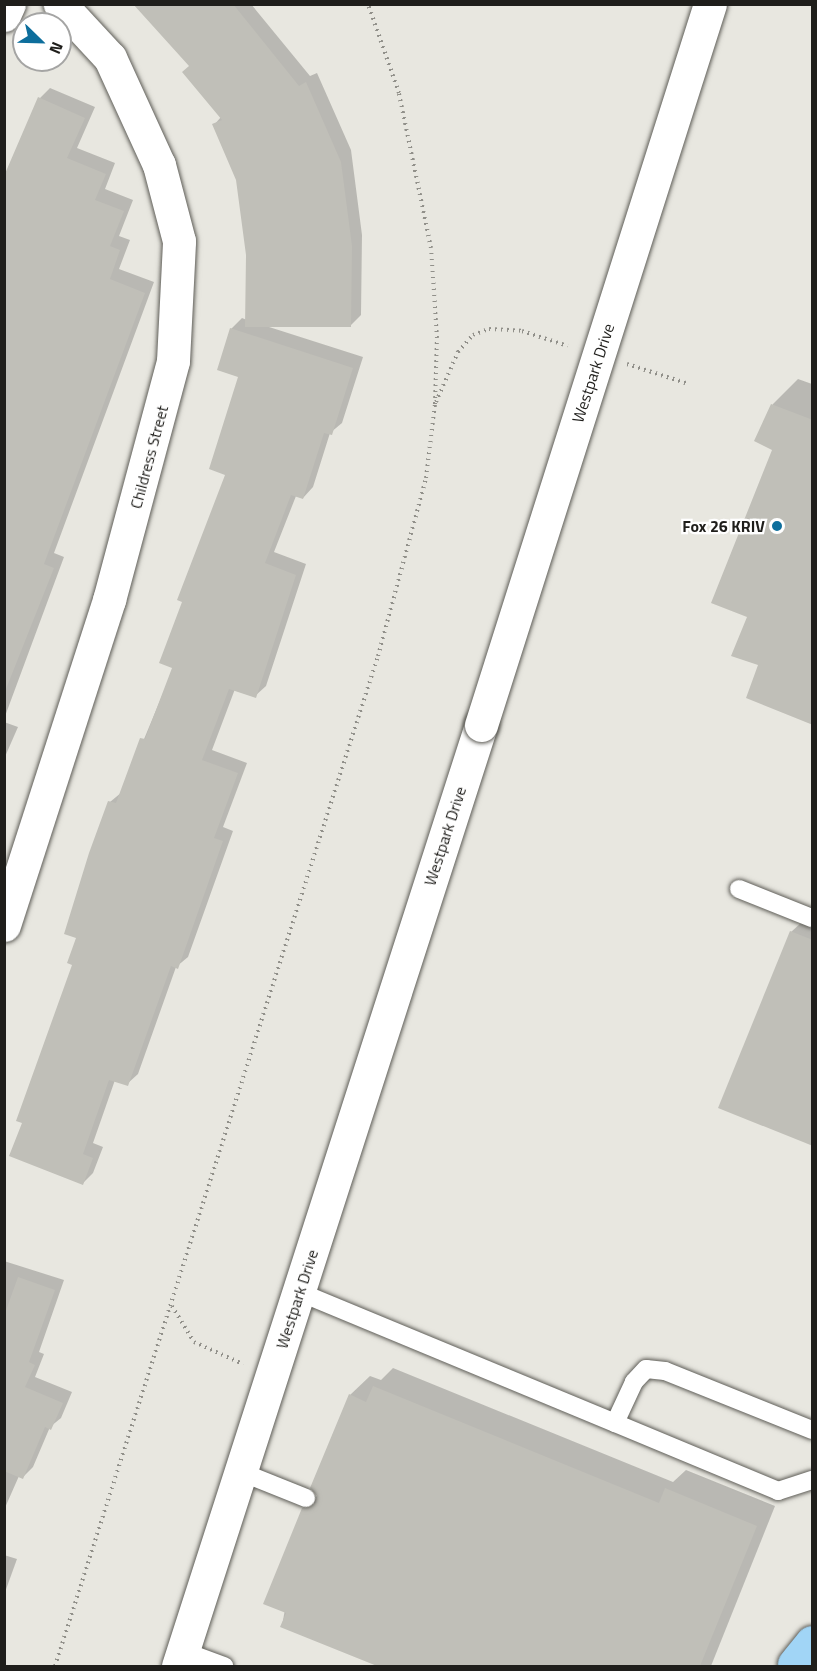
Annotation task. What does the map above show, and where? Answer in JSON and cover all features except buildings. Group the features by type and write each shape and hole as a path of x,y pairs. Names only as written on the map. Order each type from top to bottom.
{"main road":[{"path":"4,15 9,4"},
{"name":"Childress Street","path":"4,925 109,600 173,361 179,241 159,165 110,58 60,4"},
{"name":"Westpark Drive","path":"181,1659 710,4"},
{"path":"799,1658 813,1636"}],"lane":[{"path":"739,889 813,918"},
{"path":"298,1292 778,1491 813,1480"},
{"path":"615,1423 634,1382 646,1368 665,1371 813,1430"},
{"path":"241,1472 306,1498"},
{"path":"181,1659 224,1666"}],"path":[{"path":"55,1666 378,656 426,478 435,404 437,338 431,248 399,93 368,4"},
{"path":"435,404 458,352 473,335 489,329 522,332 578,349"},
{"path":"622,363 689,384"},
{"path":"172,1306 194,1342 272,1376"}],"place":[{"name":"Fox 26 KRIV","path":"777,526"}]}
